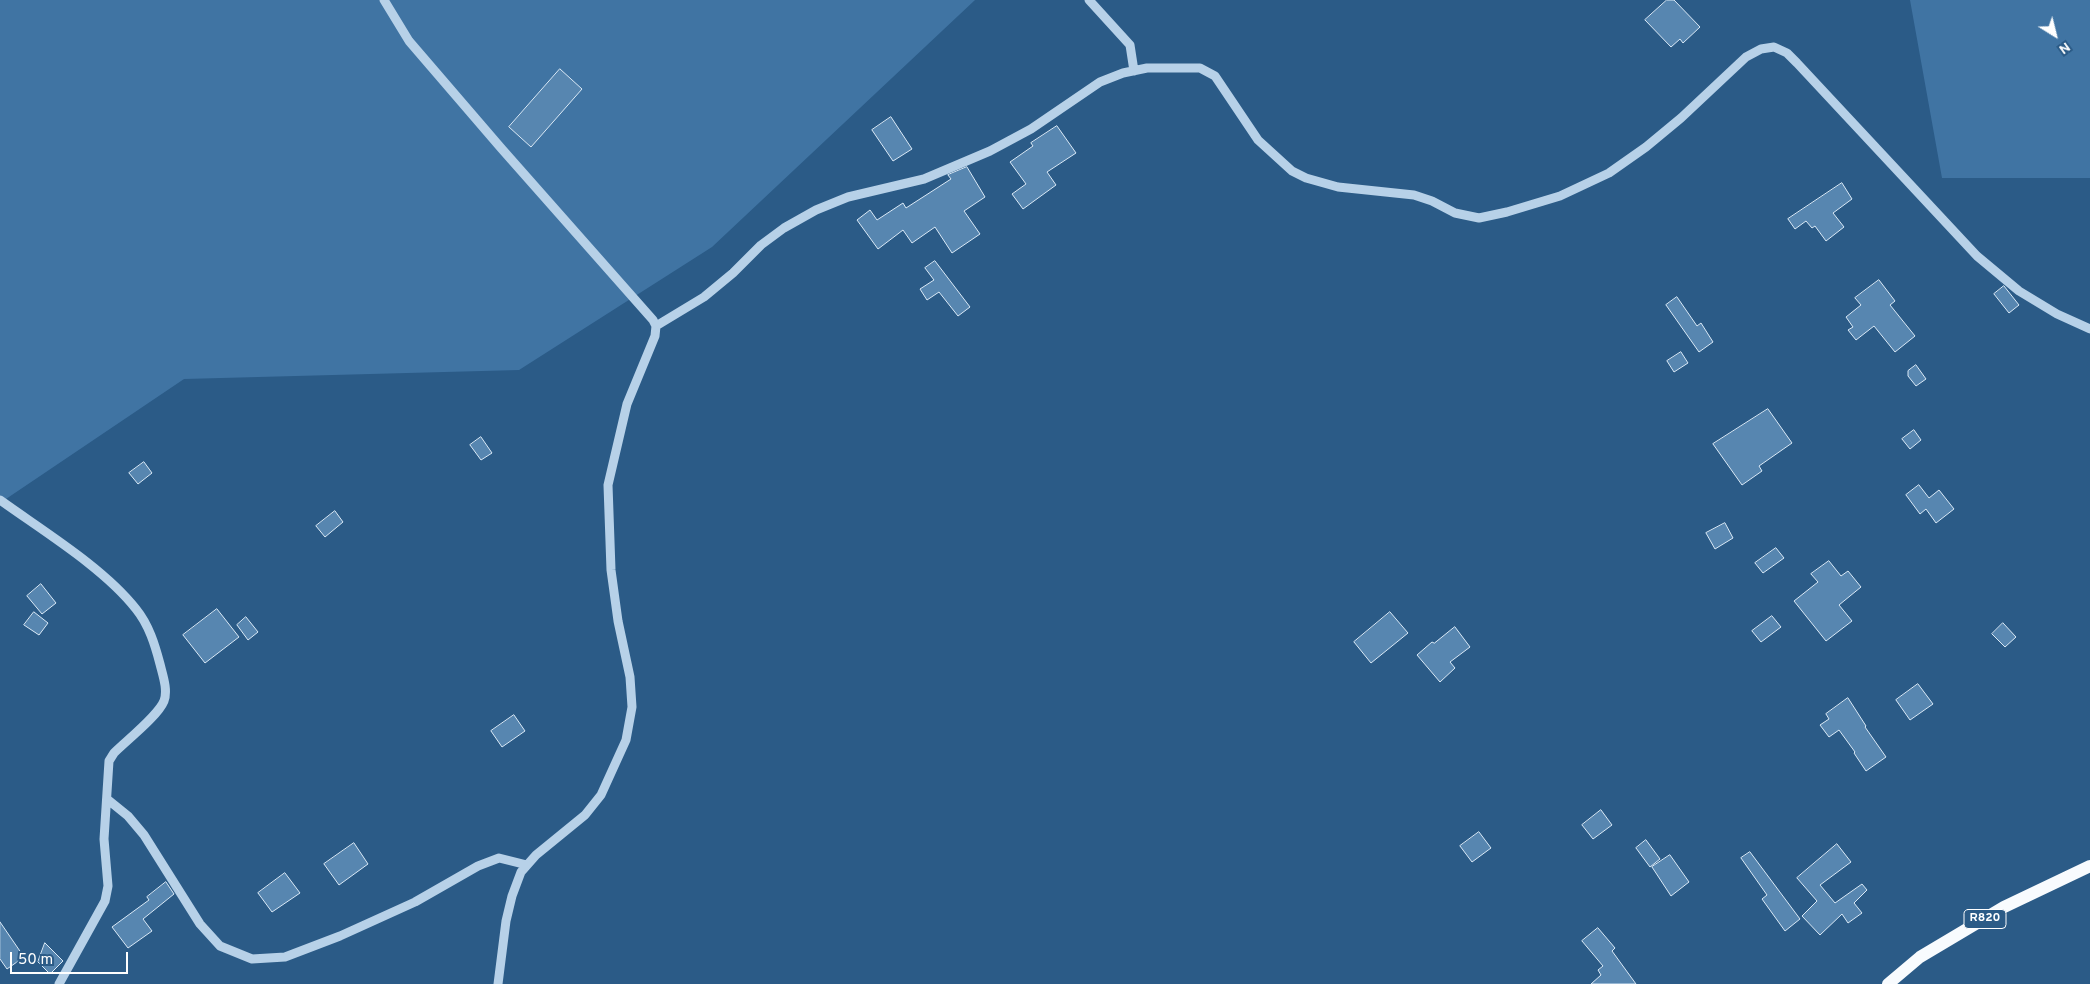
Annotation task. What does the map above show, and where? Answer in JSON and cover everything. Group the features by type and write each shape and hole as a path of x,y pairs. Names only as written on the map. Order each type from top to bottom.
{"main road":[{"name":"R820","path":"1888,984 1920,957 2004,907 2090,866"}],"street":[{"path":"384,0 409,41 500,148 653,320 656,326 655,336 627,404 608,485 611,570 618,621 630,677 632,707 626,740 601,796 585,815 563,831 521,872 512,896 503,937 498,984"},
{"path":"1089,0 1130,45 1134,71"},
{"path":"656,326 704,297 733,273 760,245 784,228 816,210 848,197 924,179 949,169 990,151 1030,129 1100,82 1146,68 1200,68 1215,76 1258,140 1284,165 1306,178 1338,187 1414,195 1432,201 1455,213 1480,218 1560,196 1609,173 1682,118 1746,57 1761,49 1774,47 1787,53 1797,63 1977,256 2019,291 2057,314 2090,329"},
{"path":"0,500 95,570 121,592 147,627 156,648 165,684 165,698 161,709 114,753 109,761 104,839 108,886 105,901 58,984"},
{"path":"107,799 128,816 144,835 200,924 220,946 252,959 286,957 340,936 415,902 478,866 499,858 527,865"}],"shaded area":[{"path":"0,0 975,0 712,247 519,370 184,379 0,503"},
{"path":"1910,0 2090,0 2090,178 1942,178"}],"building":[{"path":"1667,0 1674,0 1700,27 1683,43 1680,39 1671,47 1645,20"},
{"path":"560,69 582,89 531,147 509,127"},
{"path":"891,117 912,149 893,161 872,130"},
{"path":"1057,126 1076,153 1047,172 1056,185 1023,209 1012,194 1026,184 1010,162 1033,146 1031,143"},
{"path":"967,167 985,197 964,211 980,234 952,253 935,227 912,243 903,230 878,249 857,220 870,210 877,220 903,203 906,208 951,179 948,175"},
{"path":"1842,183 1852,199 1833,213 1844,227 1826,241 1815,226 1812,228 1806,221 1795,229 1788,219"},
{"path":"935,261 970,307 958,316 939,292 927,300 920,289 934,280 925,268"},
{"path":"1879,280 1895,301 1890,305 1915,336 1895,352 1874,326 1856,340 1848,330 1853,327 1846,317 1861,305 1855,298"},
{"path":"2004,286 2019,305 2009,313 1994,294"},
{"path":"1677,297 1697,326 1701,323 1713,342 1699,352 1666,305"},
{"path":"1681,352 1688,363 1674,372 1667,361"},
{"path":"1916,365 1926,379 1916,386 1908,376 1908,371"},
{"path":"1768,409 1792,443 1759,466 1762,471 1742,485 1713,444"},
{"path":"1914,430 1921,440 1910,449 1902,439"},
{"path":"481,437 492,453 481,460 470,445"},
{"path":"144,462 152,473 138,484 129,473"},
{"path":"1919,485 1929,498 1939,490 1954,509 1936,523 1926,509 1920,514 1906,495"},
{"path":"335,511 343,522 325,537 316,526"},
{"path":"1725,523 1733,538 1715,549 1706,533"},
{"path":"1776,548 1784,558 1763,573 1755,563"},
{"path":"1829,561 1841,576 1848,571 1861,587 1839,605 1852,621 1826,641 1794,601 1818,582 1811,574"},
{"path":"41,584 56,603 42,614 27,596"},
{"path":"217,609 239,637 205,663 183,635"},
{"path":"34,612 48,623 39,635 24,625"},
{"path":"1390,612 1408,633 1371,663 1354,642"},
{"path":"1772,616 1781,627 1761,642 1752,631"},
{"path":"246,617 258,632 248,640 237,625"},
{"path":"2003,623 2016,637 2005,647 1992,634"},
{"path":"1455,627 1470,647 1450,662 1455,668 1440,682 1417,655 1432,642 1434,643"},
{"path":"1918,684 1933,704 1910,720 1896,700"},
{"path":"1848,698 1886,757 1866,771 1839,730 1829,737 1820,725 1829,719 1826,714"},
{"path":"514,715 525,731 502,747 491,731"},
{"path":"1601,810 1612,825 1593,839 1582,825"},
{"path":"1479,832 1491,848 1472,862 1460,846"},
{"path":"1646,840 1660,859 1650,867 1636,848"},
{"path":"354,843 368,864 339,885 324,864"},
{"path":"1837,844 1851,862 1820,885 1835,903 1862,884 1867,890 1854,903 1862,913 1848,923 1842,914 1820,935 1802,916 1817,901 1797,878"},
{"path":"1750,852 1800,919 1785,931 1762,899 1767,895 1741,858"},
{"path":"1670,855 1689,882 1671,896 1652,867"},
{"path":"285,873 300,893 272,912 258,893"},
{"path":"166,882 174,894 143,919 152,931 128,948 112,927 149,900 147,897"},
{"path":"0,922 24,957 7,969 0,959"},
{"path":"1598,928 1615,948 1612,951 1636,984 1591,984 1601,975 1598,970 1603,966 1582,941"},
{"path":"45,943 63,961 50,974 38,962"}]}
